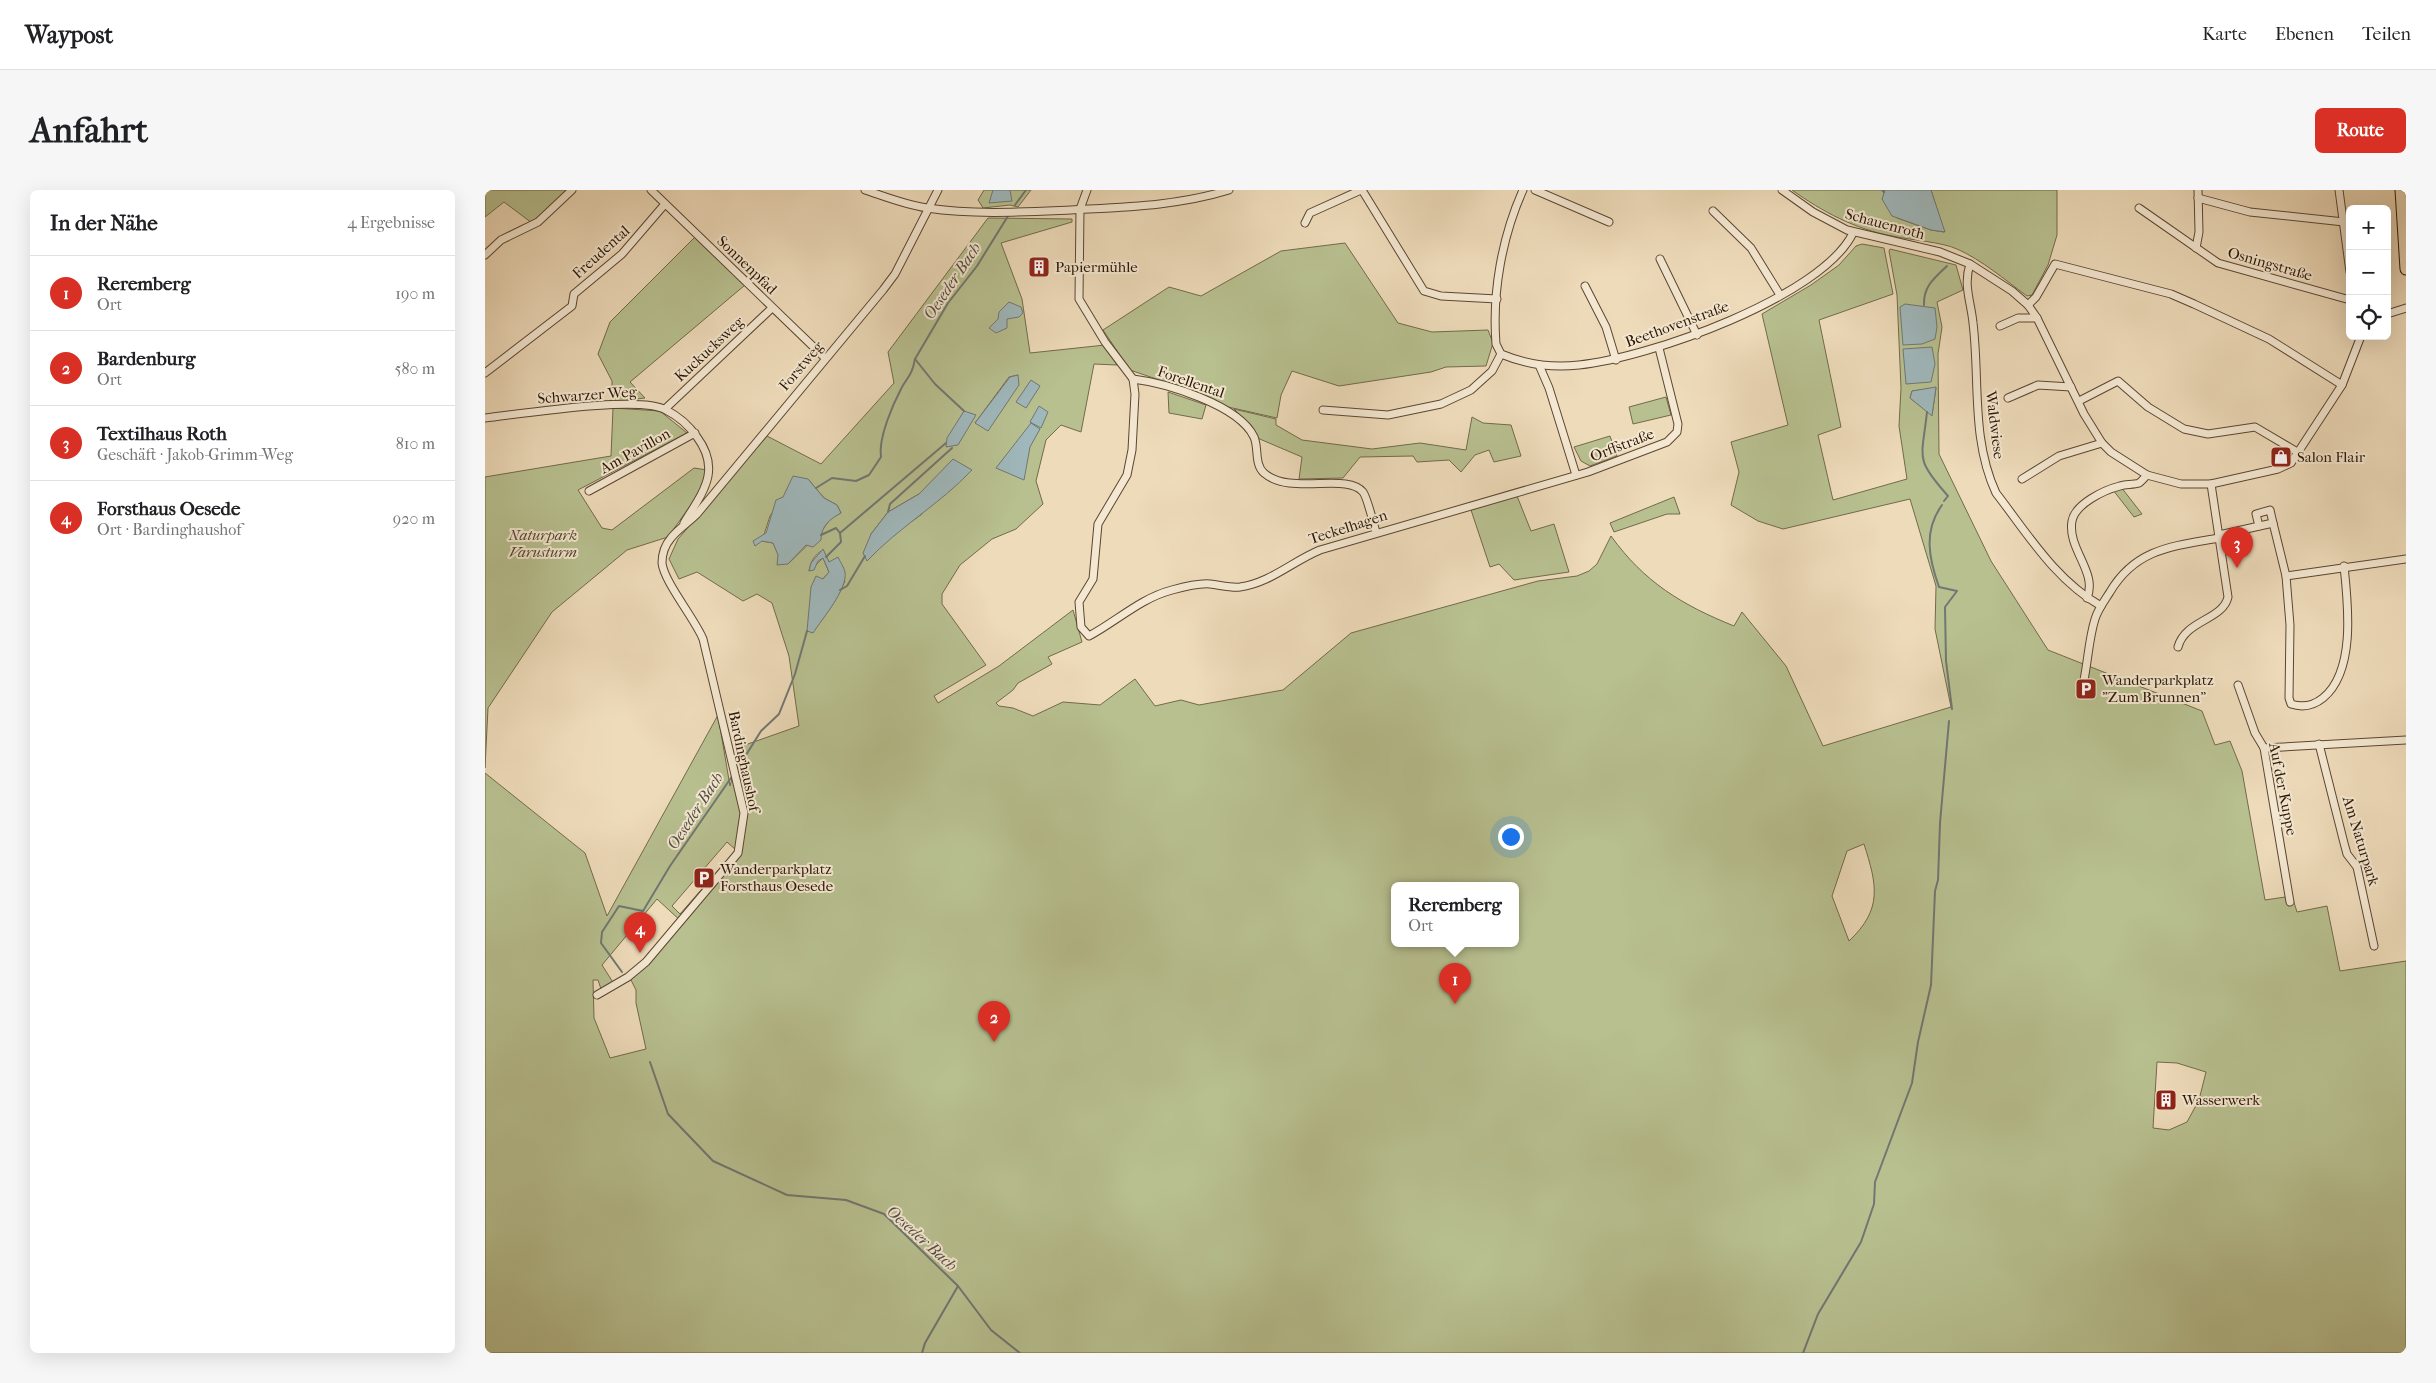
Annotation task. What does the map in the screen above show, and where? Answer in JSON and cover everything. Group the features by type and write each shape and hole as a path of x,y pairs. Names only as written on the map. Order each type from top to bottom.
{"main road":[{"path":"2401,190 2406,269"}],"street":[{"path":"485,255 501,240 538,222 571,190"},
{"name":"Sonnenpfad","path":"651,190 825,358"},
{"path":"865,190 909,204 929,208 982,212 1156,206 1199,199 1229,190"},
{"name":"Forstweg","path":"666,546 697,514 895,274 938,190"},
{"path":"1087,190 1080,209 1079,298 1105,342 1133,379"},
{"path":"1199,190 1199,199"},
{"path":"1305,223 1310,213 1361,190 1424,291 1441,296 1497,299"},
{"path":"1323,410 1388,415 1441,404 1471,390 1493,371 1501,354 1496,344 1495,332 1497,299 1505,239 1523,190"},
{"path":"1535,190 1609,222"},
{"name":"Schauenroth","path":"1782,190 1813,212 1853,232 1961,259 2012,291 2028,305 2037,318 2071,387 2102,443"},
{"path":"2339,190 2347,250"},
{"path":"2196,248 2198,194 2250,212 2344,222"},
{"name":"Freudental","path":"485,373 573,306 574,294 623,254 665,204"},
{"name":"Osningstraße","path":"2139,208 2218,263 2346,299"},
{"path":"1713,211 1751,248 1780,295"},
{"name":"Beethovenstraße","path":"1501,354 1539,365 1577,365 1616,360 1697,335 1780,295 1836,258 1845,248 1853,232"},
{"path":"1660,259 1697,335"},
{"name":"Waldwiese","path":"1970,264 1966,284 1973,324 1979,417 1983,453 1992,484 1996,492 2063,578 2087,598 2101,606"},
{"path":"2028,305 2036,297 2055,264 2094,273 2171,294 2210,311 2269,340 2342,385"},
{"path":"1585,286 1606,327 1616,360"},
{"name":"Kuckucksweg","path":"665,409 773,308"},
{"path":"2391,313 2406,308"},
{"path":"2000,326 2018,318 2037,318"},
{"path":"2022,479 2059,456 2102,443 2111,452 2147,475 2181,484 2211,484 2278,469 2291,463 2299,453 2342,385 2359,340"},
{"name":"Orffstraße","path":"1576,475 1667,442 1677,432 1678,424 1659,348"},
{"path":"1539,365 1549,388 1576,475"},
{"name":"Forellental","path":"1133,379 1210,402 1238,417 1254,438 1259,466 1270,477 1297,484 1341,483 1353,485 1363,493 1376,532"},
{"name":"Teckelhagen","path":"1133,379 1135,394 1132,450 1127,475 1098,524 1093,579 1079,602 1081,627 1089,636 1144,600 1172,590 1208,584 1239,587 1252,584 1274,576 1305,556 1376,532 1576,475"},
{"path":"2079,401 2118,381 2148,407 2185,429 2207,434 2255,427 2299,453"},
{"path":"2008,398 2038,386 2071,387"},
{"name":"Schwarzer Weg","path":"485,418 605,405 645,405 665,409"},
{"path":"665,409 695,434 705,447 710,471 705,488 680,530"},
{"name":"Am Pavillon","path":"589,491 695,434"},
{"path":"2087,598 2091,589 2091,581 2075,539 2072,519 2076,512 2101,492 2121,485 2138,483 2147,475"},
{"path":"2178,647 2188,630 2222,610 2227,604 2228,590 2211,484"},
{"path":"2259,526 2256,514 2270,510 2286,576 2290,625 2289,698 2291,704 2310,706 2331,692 2340,674 2347,640 2349,608 2344,566"},
{"path":"2084,680 2095,619 2101,606 2125,571 2148,555 2161,549 2273,523"},
{"name":"Bardinghaushof","path":"597,995 628,977 646,962 738,853 744,813 703,639 664,570 663,553 666,546"},
{"path":"2286,576 2344,566 2406,559"},
{"name":"Auf der Kuppe","path":"2238,685 2255,733 2264,748 2290,902"},
{"path":"2264,748 2406,740"},
{"name":"Am Naturpark","path":"2319,744 2345,848 2357,868 2374,946"}],"green space":[{"path":"485,190 572,190 532,223 504,202 485,217"},
{"path":"984,190 1031,190 1018,207 1010,205 983,208 978,200"},
{"path":"1792,190 1885,190 1883,199 1897,218 1931,230 1944,232 1931,190 2057,190 2057,235 2048,265 2032,295 2027,296 1984,264 1957,249 1865,229 1840,219"},
{"path":"988,218 1072,219 1072,222 1001,243 1022,299 1030,353 1105,345 1117,365 1094,364 1081,432 1061,425 1046,440 1036,481 1043,504 1016,529 992,539 960,565 942,594 942,604 986,665 934,696 938,703 999,666 1073,610 1082,642 1048,657 1052,664 1018,683 1013,690 996,703 999,706 1013,708 1033,716 1063,702 1100,705 1135,679 1155,706 1181,700 1199,705 1283,690 1351,633 1538,581 1577,576 1589,571 1597,564 1611,536 1637,567 1665,590 1697,610 1734,626 1742,612 1786,666 1823,746 1951,707 1935,629 1936,586 1910,499 1783,529 1758,521 1731,505 1739,472 1731,442 1788,425 1762,314 1811,285 1839,265 1856,246 1862,244 1884,248 1893,294 1819,320 1841,427 1818,435 1833,500 1907,479 1899,426 1901,388 1897,295 1890,249 1956,265 1963,290 1937,302 1942,327 1938,354 1939,454 1991,561 2048,650 2202,711 2215,745 2230,741 2242,771 2265,900 2292,896 2297,912 2327,906 2340,971 2406,961 2406,1353 485,1353 485,773 585,853 607,916 718,715 730,786 737,760 745,745 799,726 789,656 772,603 757,594 743,601 697,572 679,579 669,559 678,539 767,436 821,464 894,383 888,352","holes":["1018,375 975,423 1009,377","1936,388 1932,415 1910,398 1912,391","808,479 824,498 837,505 841,513 831,518 821,532 788,564 779,555 773,543 762,541 770,516 783,497","919,494 922,514 887,539 867,561 871,534 888,512","823,550 829,562 845,581 833,604 812,633 823,579 829,572 823,558 809,571 812,561","727,842 736,850 680,914 672,906","1864,844 1874,884 1874,896 1868,918 1849,941 1832,896 1847,851","657,899 683,923 631,980 636,990 636,1003 646,1049 610,1058 594,1018 593,980 598,980 601,989 614,984 602,965","2157,1062 2177,1063 2206,1072 2199,1100 2187,1122 2169,1130 2153,1128"]},
{"path":"695,237 745,285 630,382 645,398 612,402 612,381 598,354 610,322"},
{"path":"1345,243 1398,323 1432,332 1488,330 1493,343 1486,366 1446,367 1431,372 1339,386 1292,371 1281,395 1277,418 1228,407 1209,397 1130,370 1103,330 1169,287 1201,296 1281,251"},
{"path":"1168,392 1206,405 1202,419 1169,413"},
{"path":"1666,397 1671,415 1633,424 1629,407"},
{"name":"Naturpark Varusturm","path":"613,408 660,411 687,433 578,490 602,528 612,530 694,468 707,470 703,488 668,537 627,550 552,612 488,708 485,768 485,477 611,456"},
{"path":"1234,409 1276,419 1276,425 1302,440 1372,449 1420,443 1466,450 1472,417 1483,423 1511,425 1521,456 1494,462 1489,450 1475,455 1461,472 1449,460 1417,462 1413,456 1360,457 1343,478 1299,479 1302,457 1255,437 1253,428"},
{"path":"1610,436 1617,456 1590,466 1581,461 1574,447"},
{"path":"2121,487 2142,514 2134,517 2113,490"},
{"path":"1517,496 1531,531 1554,524 1569,572 1514,580 1499,564 1490,567 1471,510"},
{"path":"1674,497 1680,514 1667,514 1614,532 1610,523"}],"water":[{"path":"993,190 1010,190 1012,201 989,203"},
{"path":"1885,190 1931,190 1945,232 1931,230 1892,216 1882,199"},
{"path":"1009,302 1021,307 1023,313 1019,317 1007,319 1007,328 996,333 989,328 998,319 999,312"},
{"path":"1905,304 1935,308 1937,327 1935,339 1922,344 1903,345 1900,307"},
{"path":"1932,347 1935,364 1931,382 1906,384 1903,349"},
{"path":"1018,375 1019,385 988,431 975,423 1010,377"},
{"path":"1031,380 1040,386 1026,408 1016,402"},
{"path":"1936,387 1932,416 1910,398 1912,391"},
{"path":"1039,406 1048,412 1041,428 1030,422"},
{"path":"964,411 976,415 958,445 946,447 947,438"},
{"path":"1031,423 1040,429 1030,447 1024,480 996,468"},
{"path":"953,459 972,470 947,494 892,537 867,561 863,553 871,534 888,512 919,494"},
{"path":"793,476 808,479 824,498 837,505 841,513 827,524 821,535 821,540 813,547 806,545 788,564 777,565 778,555 773,543 762,541 755,546 753,541 766,533 776,500 783,497"},
{"path":"823,549 829,562 838,557 845,572 845,579 839,595 813,633 807,631 811,587 816,576 823,579 829,572 823,558 818,561 814,570 809,571 811,563"}],"waterway":[{"name":"Oeseder Bach","path":"1015,205 1026,190"},
{"name":"Oeseder Bach","path":"964,411 935,384 915,359 948,303 977,266 1008,216"},
{"path":"1924,305 1927,288 1947,266"},
{"name":"Oeseder Bach","path":"816,488 832,478 856,481 869,475 881,457 882,440 887,421 898,394 911,372 915,359"},
{"path":"1927,412 1922,449 1923,457 1930,473 1948,496 1944,501"},
{"path":"826,557 841,542 840,533 946,443"},
{"path":"888,512 890,504 952,448"},
{"path":"1942,505 1932,525 1930,545 1939,587 1957,591 1945,607 1946,661 1952,709"},
{"path":"821,535 836,528 840,533"},
{"path":"840,590 847,586 865,556"},
{"name":"Oeseder Bach","path":"736,771 761,731 779,714 795,674 807,631"},
{"path":"1803,1353 1818,1314 1861,1242 1874,1204 1875,1182 1912,1083 1918,1042 1931,985 1935,891 1938,880 1940,823 1949,721"},
{"name":"Oeseder Bach","path":"622,972 601,943 602,932 619,906 643,911 670,866 733,775"},
{"name":"Oeseder Bach","path":"650,1062 668,1114 713,1161 787,1195 846,1200 884,1214 958,1286 925,1343 922,1353"},
{"path":"958,1286 991,1330 1020,1353"}],"place":[{"name":"Papiermühle","path":"1039,267"},
{"name":"Salon Flair","path":"2281,457"},
{"name":"Textilhaus Roth","path":"2237,568"},
{"name":"Wanderparkplatz \"Zum Brunnen\"","path":"2086,689"},
{"name":"Wanderparkplatz Forsthaus Oesede","path":"704,878"},
{"name":"Forsthaus Oesede","path":"640,953"},
{"name":"Reremberg","path":"1455,1004"},
{"name":"Bardenburg","path":"994,1042"},
{"name":"Wasserwerk","path":"2166,1100"}]}
